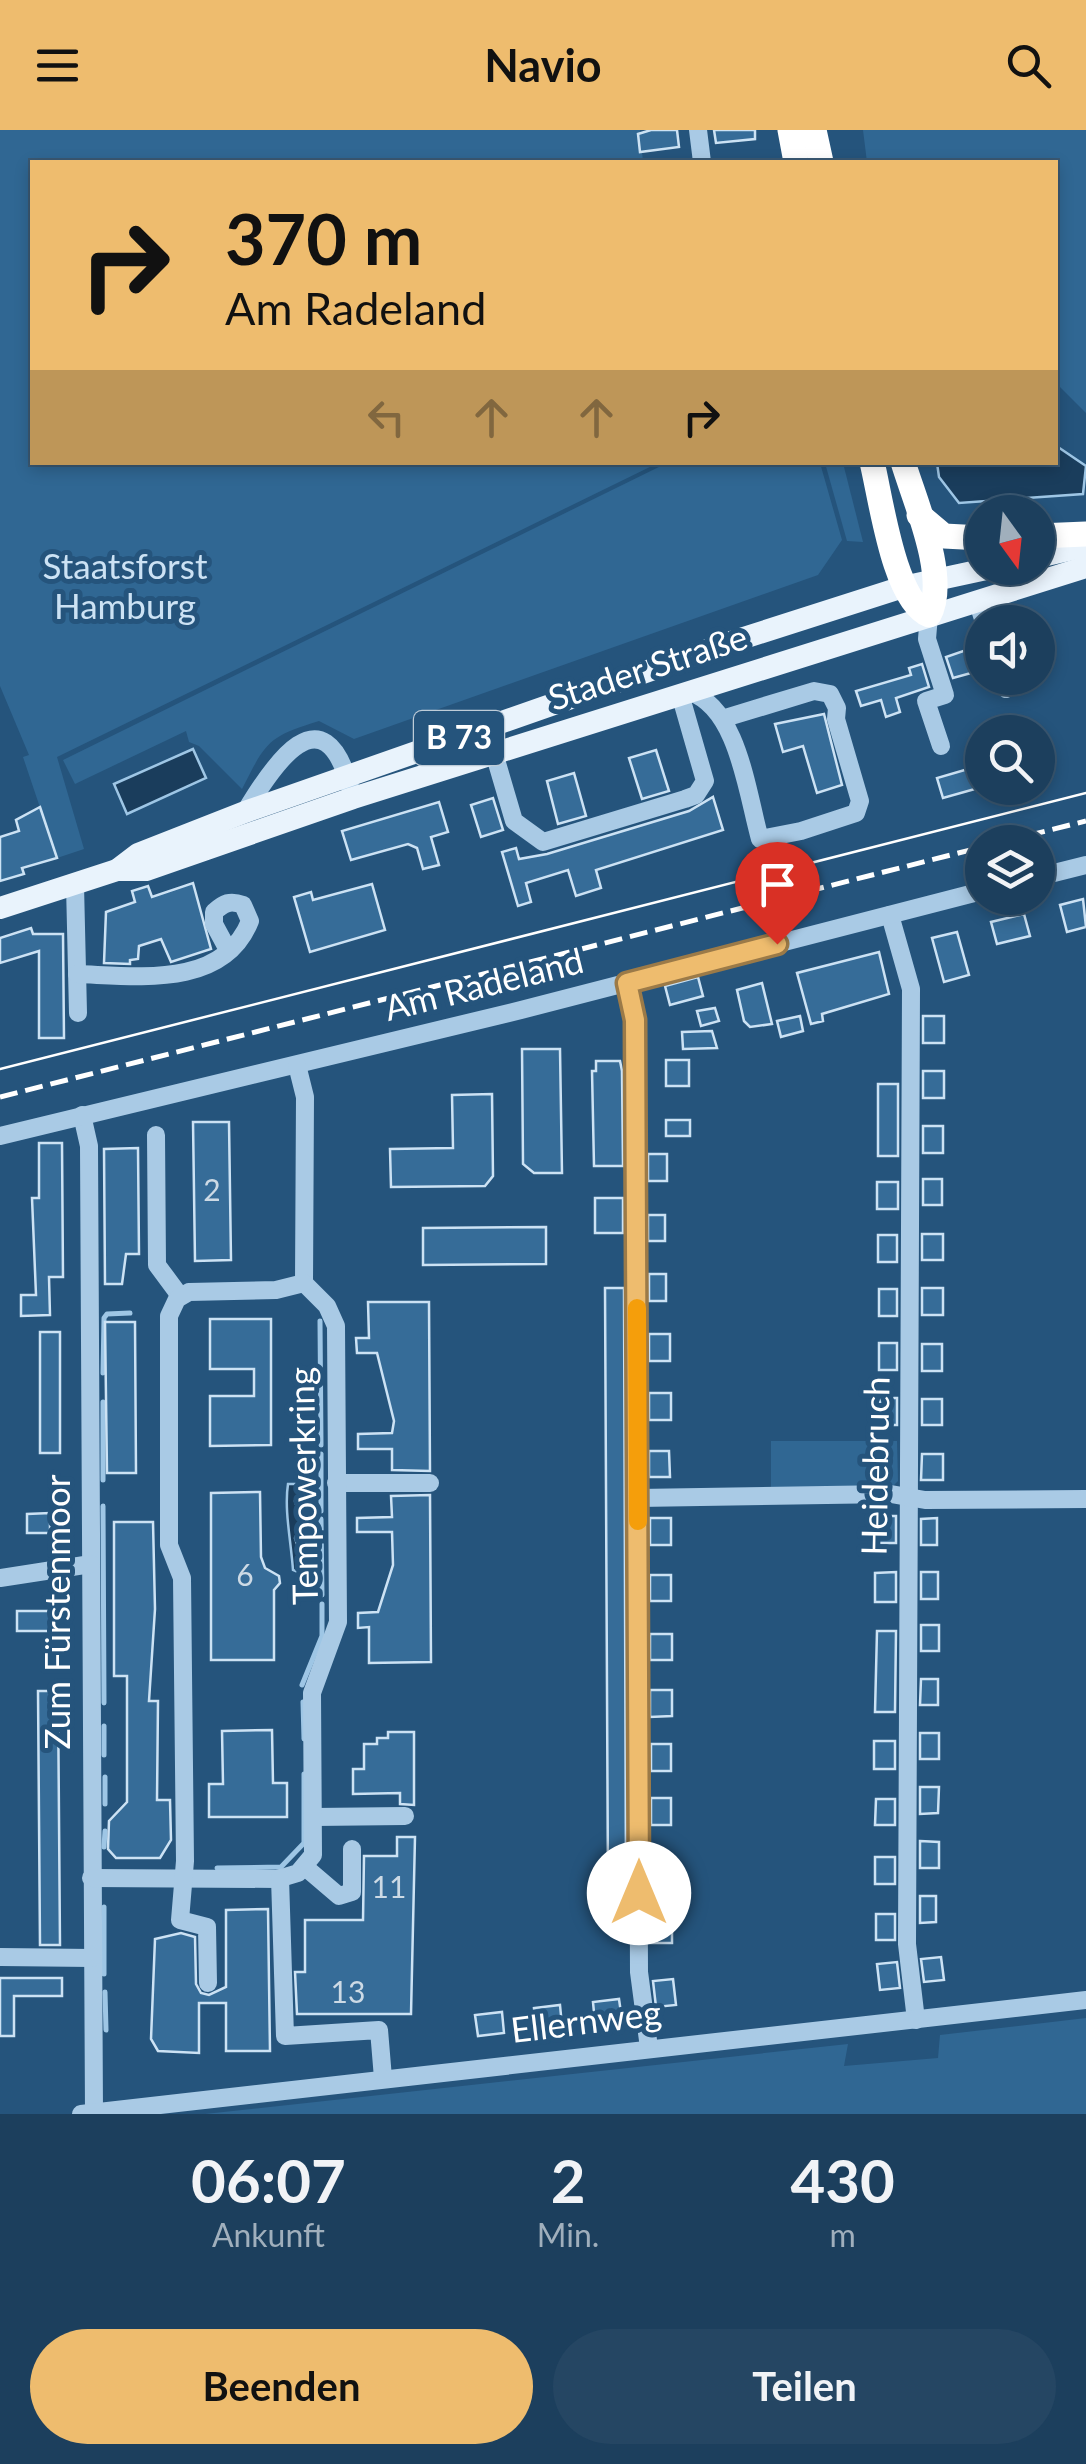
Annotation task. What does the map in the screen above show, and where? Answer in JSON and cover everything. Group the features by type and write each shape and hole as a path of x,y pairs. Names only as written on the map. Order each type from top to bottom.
{"highway":[{"path":"790,130 796,160"},
{"path":"814,130 822,160"},
{"path":"873,465 903,587 914,607 929,615 937,600 936,579 905,465"},
{"path":"919,516 944,536 965,537"},
{"path":"1055,535 1086,534"}],"main road":[{"path":"1055,553 1086,546"},
{"name":"Stader Straße","path":"998,605 1086,568"},
{"name":"Stader Straße","path":"0,908 117,870 146,870 350,787 790,621 903,587 965,573"},
{"name":"Stader Straße","path":"117,870 138,854 245,812 494,753 929,615 965,613"}],"street":[{"path":"698,130 702,160"},
{"path":"929,615 950,678"},
{"path":"929,615 927,639 945,695 926,701 940,746"},
{"path":"730,716 814,691 830,694 860,801 856,813 801,832 760,839 730,716 728,694 736,677"},
{"path":"494,753 514,821 543,842 696,795 705,781 685,693 707,699 730,716"},
{"path":"245,812 274,765 303,743 315,740 332,744 350,787"},
{"path":"1055,873 1086,865"},
{"path":"75,884 78,1013"},
{"name":"Am Radeland","path":"0,1136 627,983 965,895"},
{"name":"Heidebruch","path":"890,915 910,989 907,1944 916,2020"},
{"path":"77,974 173,974 211,967 228,950"},
{"path":"627,983 635,1020 639,1972 649,2048"},
{"path":"180,1296 208,1290 276,1290 304,1282 304,1097 298,1065"},
{"name":"Zum Fürstenmoor","path":"82,1115 89,1146 90,2113"},
{"path":"156,1135 157,1264 180,1296"},
{"name":"Tempowerkring","path":"304,1282 327,1306 336,1326 338,1622 312,1693 314,1851 305,1867"},
{"path":"180,1296 170,1316 169,1482 169,1545 182,1578 184,1878 180,1920 207,1927 208,1983"},
{"path":"336,1483 430,1483"},
{"path":"638,1498 1086,1498"},
{"path":"0,1578 91,1564"},
{"path":"314,1816 405,1816"},
{"path":"91,1878 280,1878 305,1867 340,1896 352,1892 352,1849"},
{"path":"280,1878 285,2036 378,2030 382,2078"},
{"path":"0,1958 92,1958"},
{"name":"Ellernweg","path":"90,2113 1086,2000"}],"green space":[{"name":"Staatsforst Hamburg","path":"0,130 640,130 643,160 30,160 30,465 654,465 57,757 84,849 57,858 23,757 29,755 0,686"},
{"path":"863,130 1086,130 1086,413 1058,385 1058,160 867,160"},
{"path":"663,465 821,465 842,540 818,575 354,739 319,721 288,732 263,751 242,789 199,746 189,742 186,731 75,784 63,760"},
{"path":"826,465 844,465 863,542 847,541"},
{"path":"771,1441 897,1441 898,1481 888,1491 771,1491"},
{"path":"1086,2018 1086,2114 205,2114 848,2044 844,2066 938,2058 940,2035"}],"shaded area":[{"path":"1058,447 1086,466 1083,494 965,495 965,503 959,503 939,477 937,465 1058,465"},
{"path":"193,749 206,778 127,814 114,784"},
{"path":"288,1484 297,1484 300,1496 295,1501 302,1523 295,1538 302,1559 298,1572 293,1570"}],"building":[{"path":"677,130 679,147 640,152 638,134"},
{"path":"714,130 755,130 755,139 716,143"},
{"path":"965,650 965,675 953,678 946,657"},
{"path":"922,664 929,687 896,698 900,712 886,717 881,700 861,706 856,691 911,675 909,668"},
{"path":"824,714 842,785 817,793 803,746 783,752 775,724"},
{"path":"656,750 669,791 642,799 629,758"},
{"path":"965,770 965,792 943,798 937,778"},
{"path":"574,773 586,816 558,824 547,781"},
{"path":"713,797 723,830 596,870 601,888 576,896 568,870 526,883 531,902 518,906 502,852 516,848 519,859 547,854 689,811"},
{"path":"493,798 503,830 481,837 471,805"},
{"path":"439,802 448,832 431,837 439,865 423,869 417,848 408,844 351,860 342,831"},
{"path":"40,807 57,858 22,868 24,874 0,881 0,837 19,831 16,820"},
{"path":"193,883 211,949 171,962 161,939 139,946 138,959 130,960 130,964 104,963 106,912 135,902 132,891 148,886 152,897"},
{"path":"372,884 385,930 310,952 294,897 311,892 313,900"},
{"path":"1083,899 1086,927 1067,932 1060,905"},
{"path":"1024,915 1030,936 997,944 991,922"},
{"path":"31,928 33,934 63,934 64,1038 39,1038 39,951 0,963 0,938"},
{"path":"957,932 969,975 944,982 932,938"},
{"path":"879,952 889,994 822,1014 823,1021 811,1024 797,973"},
{"path":"698,977 703,996 670,1005 665,986"},
{"path":"762,983 772,1024 750,1027 744,1021 737,990"},
{"path":"715,1008 719,1021 701,1026 697,1011"},
{"path":"800,1016 803,1031 781,1037 777,1021"},
{"path":"923,1016 944,1016 944,1043 923,1043"},
{"path":"712,1031 717,1048 683,1049 682,1032"},
{"path":"522,1049 560,1049 562,1173 534,1173 523,1164"},
{"path":"666,1060 689,1060 689,1086 666,1086"},
{"path":"596,1061 620,1061 623,1166 594,1166 592,1071 596,1071"},
{"path":"923,1071 944,1071 944,1098 923,1098"},
{"path":"878,1084 898,1084 898,1156 878,1156"},
{"path":"492,1094 493,1176 485,1186 391,1187 390,1149 453,1148 452,1095"},
{"path":"666,1120 690,1120 690,1136 666,1136"},
{"path":"193,1122 229,1122 231,1260 195,1261"},
{"path":"923,1126 943,1126 943,1153 923,1153"},
{"path":"39,1143 62,1143 63,1277 49,1277 50,1315 21,1316 21,1295 36,1295 32,1198 39,1198"},
{"path":"138,1148 139,1254 126,1254 122,1284 105,1284 104,1149"},
{"path":"648,1154 667,1154 667,1181 648,1181"},
{"path":"923,1179 942,1179 942,1205 923,1205"},
{"path":"877,1182 898,1182 898,1209 877,1209"},
{"path":"595,1198 623,1198 623,1233 595,1233"},
{"path":"648,1215 665,1215 665,1241 648,1241"},
{"path":"546,1227 546,1264 423,1265 423,1228"},
{"path":"922,1234 943,1234 943,1260 922,1260"},
{"path":"878,1235 897,1235 897,1262 878,1262"},
{"path":"649,1274 666,1274 666,1301 649,1301"},
{"path":"605,1288 624,1288 626,1889 608,1889"},
{"path":"922,1288 943,1288 943,1315 922,1315"},
{"path":"879,1289 897,1289 897,1316 879,1316"},
{"path":"368,1302 429,1302 430,1471 392,1470 392,1449 358,1449 358,1434 392,1433 394,1421 377,1353 357,1353 356,1338 369,1338"},
{"path":"210,1319 271,1319 271,1445 210,1446 210,1396 254,1396 254,1369 210,1369"},
{"path":"105,1322 135,1322 136,1473 107,1473"},
{"path":"40,1332 60,1332 60,1453 40,1453"},
{"path":"649,1334 670,1334 670,1361 649,1361"},
{"path":"879,1343 897,1343 897,1370 879,1370"},
{"path":"922,1344 942,1344 942,1371 922,1371"},
{"path":"649,1393 671,1393 671,1420 649,1420"},
{"path":"880,1398 897,1398 897,1425 880,1425"},
{"path":"922,1399 942,1399 942,1425 922,1425"},
{"path":"649,1451 669,1451 670,1477 649,1477"},
{"path":"922,1454 943,1454 943,1480 921,1480"},
{"path":"260,1492 261,1557 265,1568 279,1576 280,1583 274,1590 274,1660 211,1660 211,1493"},
{"path":"430,1495 431,1662 369,1663 369,1627 358,1628 358,1613 378,1612 393,1565 392,1532 357,1532 357,1518 392,1517 391,1496"},
{"path":"50,1513 50,1533 27,1533 27,1514"},
{"path":"875,1516 896,1516 896,1543 875,1543"},
{"path":"650,1518 671,1518 671,1545 650,1545"},
{"path":"937,1518 937,1545 921,1545 921,1519"},
{"path":"114,1522 153,1522 155,1609 149,1701 158,1701 157,1800 170,1800 171,1840 160,1858 116,1858 108,1849 109,1821 127,1802 127,1676 114,1676"},
{"path":"896,1572 896,1602 875,1602 875,1573"},
{"path":"921,1572 938,1572 938,1599 921,1599"},
{"path":"650,1575 671,1575 671,1601 650,1601"},
{"path":"17,1611 49,1611 50,1631 17,1631"},
{"path":"921,1625 939,1625 939,1651 921,1651"},
{"path":"877,1631 896,1631 895,1712 875,1712"},
{"path":"650,1634 672,1634 672,1660 650,1660"},
{"path":"921,1679 938,1679 938,1705 920,1705"},
{"path":"650,1690 672,1690 672,1716 650,1717"},
{"path":"38,1691 58,1691 60,1945 40,1945"},
{"path":"272,1730 273,1783 287,1783 287,1817 209,1817 209,1784 223,1784 222,1731"},
{"path":"388,1732 414,1732 414,1805 400,1804 400,1793 353,1794 353,1769 364,1769 364,1744 377,1744 377,1738 388,1738"},
{"path":"920,1733 939,1733 939,1759 920,1759"},
{"path":"874,1741 895,1741 895,1769 874,1769"},
{"path":"651,1744 671,1744 671,1771 651,1771"},
{"path":"920,1787 939,1787 938,1813 920,1814"},
{"path":"651,1798 671,1798 671,1825 651,1825"},
{"path":"876,1799 895,1799 895,1825 875,1825"},
{"path":"397,1837 415,1837 411,2014 297,2014 295,1972 305,1972 305,1920 363,1920 364,1856 397,1856"},
{"path":"920,1841 939,1842 939,1868 920,1868"},
{"path":"651,1856 672,1856 673,1883 651,1883"},
{"path":"875,1857 895,1857 895,1884 875,1884"},
{"path":"920,1896 936,1896 936,1922 920,1923"},
{"path":"268,1909 270,2051 226,2051 226,2003 199,2003 199,2053 158,2051 151,2039 155,1939 181,1933 195,1937 196,1984 201,1993 209,1995 226,1987 226,1910"},
{"path":"876,1914 895,1914 895,1940 876,1940"},
{"path":"651,1916 672,1916 672,1943 651,1943"},
{"path":"941,1957 944,1980 924,1982 921,1959"},
{"path":"897,1962 900,1988 880,1990 877,1964"},
{"path":"0,1978 62,1978 62,1996 14,1996 14,2036 0,2036"},
{"path":"673,1979 676,2005 656,2007 653,1981"},
{"path":"619,1999 622,2020 595,2023 593,2002"},
{"path":"560,2005 562,2026 536,2029 534,2008"},
{"path":"502,2012 504,2033 478,2036 475,2015"}],"waterway":[{"path":"103,1373 104,1318 107,1314 130,1313"},
{"path":"320,1321 321,1445"},
{"path":"103,1402 103,1480"},
{"path":"321,1454 321,1511"},
{"path":"103,1506 104,1703"},
{"path":"321,1519 322,1595"},
{"path":"302,1685 322,1636 322,1604"},
{"path":"303,1702 304,1739"},
{"path":"104,1726 104,1755"},
{"path":"217,1868 281,1867 304,1843 304,1774"},
{"path":"105,1777 105,1804"},
{"path":"104,1847 105,1831"},
{"path":"104,1907 104,1974"},
{"path":"105,1992 106,2030"}],"tram line":[{"path":"0,1069 1086,793"}],"railway":[{"path":"1055,829 1086,821"},
{"path":"0,1097 965,851"}],"slow traffic":[{"path":"637,1308 638,1521"}],"route":[{"path":"639,1893 635,1020 627,983 777,944"}]}
